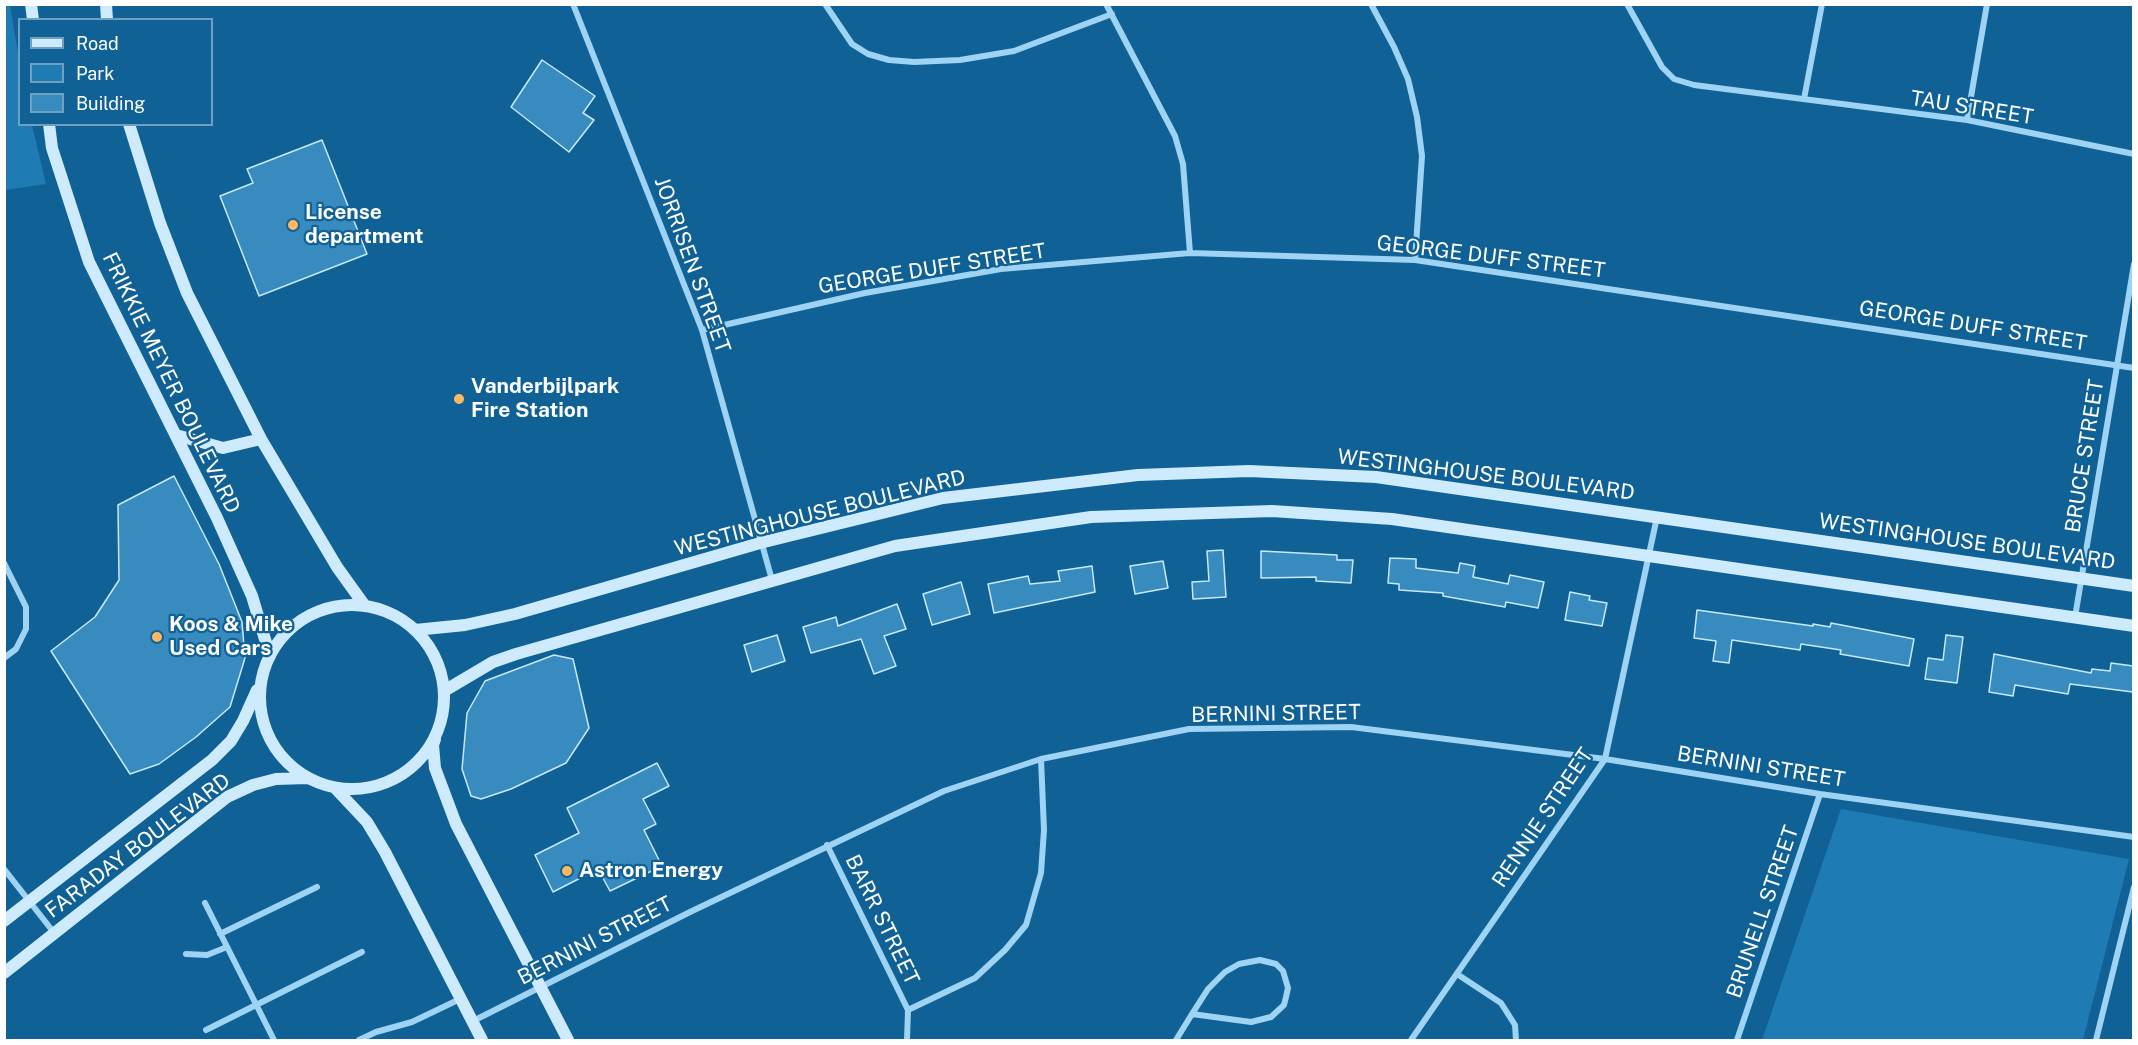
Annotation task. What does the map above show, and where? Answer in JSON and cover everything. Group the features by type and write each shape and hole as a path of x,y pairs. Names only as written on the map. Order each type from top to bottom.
{"street":[{"name":"JORRISEN STREET","path":"573,4 702,330 771,580"},
{"path":"825,4 852,44 868,54 889,60 914,62 960,60 1014,51 1112,14"},
{"path":"1106,4 1175,136 1183,164 1190,254"},
{"path":"1371,4 1403,68 1418,117 1422,156 1415,260"},
{"name":"TAU STREET","path":"1627,4 1662,67 1674,79 1721,90 1967,120 2133,154"},
{"path":"1804,99 1822,4"},
{"path":"1967,120 1987,4"},
{"name":"FRIKKIE MEYER BOULEVARD","path":"48,126 52,148 89,262 176,435 252,596 270,656"},
{"path":"130,126 160,223 187,293 261,439 337,567 365,606"},
{"name":"GEORGE DUFF STREET","path":"702,330 865,293 1001,269 1190,254 1415,260 2133,368"},
{"name":"BRUCE STREET","path":"2075,617 2133,264"},
{"path":"176,435 223,448 261,439"},
{"name":"WESTINGHOUSE BOULEVARD","path":"415,630 465,625 514,614 760,543 943,498 1138,475 1238,471 1377,477 2133,586"},
{"path":"444,691 493,662 516,654 895,546 1092,517 1249,512 1392,519 1538,538 2133,626"},
{"name":"RENNIE STREET","path":"1411,1041 1605,759 1657,517"},
{"path":"4,563 26,607 26,629 16,649 4,658"},
{"path":"438,729 428,748 415,764 397,777 378,785 357,789 335,788 307,778 279,754 269,738 260,701 261,682 270,656 294,626 310,616 346,606 365,606 392,614 415,630 429,648 439,669 444,691 438,729 433,745 435,768 456,824 568,1041"},
{"name":"FARADAY BOULEVARD","path":"4,921 213,760 243,721 261,682"},
{"name":"BERNINI STREET","path":"472,1021 827,845 944,791 1041,759 1189,729 1351,727 1605,759 1820,794 2133,837"},
{"name":"BARR STREET","path":"908,1010 975,978 1005,950 1026,925 1041,873 1044,830 1041,759"},
{"name":"FARADAY BOULEVARD","path":"4,973 227,797 253,785 276,780 307,778"},
{"path":"335,788 367,822 385,852 482,1041"},
{"name":"BRUNELL STREET","path":"1737,1041 1820,794"},
{"name":"BARR STREET","path":"827,845 908,1010 907,1041"},
{"path":"4,869 55,934"},
{"path":"2096,1041 2133,886"},
{"path":"220,934 317,887"},
{"path":"205,903 274,1041"},
{"path":"186,954 207,955 226,947"},
{"path":"206,1030 362,952"},
{"path":"1176,1041 1192,1014 1208,989 1225,972 1250,961 1269,962 1283,971 1288,988 1284,1005 1278,1013 1262,1021 1239,1021 1192,1014"},
{"path":"1457,974 1501,1003 1515,1025 1516,1041"},
{"path":"358,1041 376,1032 412,1022 461,999"},
{"path":"376,1032 381,1041"}],"green space":[{"path":"4,5 10,5 18,52 18,126 32,126 46,184 5,190"},
{"path":"1841,809 2129,859 2083,1040 1762,1040"}],"building":[{"path":"542,60 595,96 583,113 594,120 569,152 511,107"},
{"name":"License department","path":"322,140 367,254 259,296 220,196 253,183 247,169"},
{"name":"Koos & Mike Used Cars","path":"174,476 219,564 242,622 245,658 230,707 196,737 159,764 130,774 51,651 95,617 119,580 118,505"},
{"path":"1223,550 1226,597 1193,599 1192,582 1209,581 1207,551"},
{"path":"1261,551 1337,555 1337,560 1353,560 1351,583 1316,581 1316,577 1261,578"},
{"path":"1390,558 1416,559 1416,568 1458,573 1460,563 1475,566 1473,577 1508,584 1510,575 1544,582 1538,608 1506,602 1505,607 1443,596 1443,593 1399,590 1399,584 1388,583"},
{"path":"1163,561 1168,588 1135,594 1130,566"},
{"path":"1092,566 1095,592 994,613 988,584 1028,576 1030,584 1060,581 1058,571"},
{"path":"961,582 970,614 932,625 923,594"},
{"path":"1570,592 1590,596 1589,600 1607,603 1602,626 1565,620"},
{"path":"897,604 906,629 884,636 896,666 874,674 861,639 811,653 803,627 836,617 838,626"},
{"path":"1697,610 1813,626 1813,624 1830,627 1831,623 1914,639 1909,666 1840,654 1841,650 1801,644 1800,650 1732,640 1729,663 1713,661 1716,641 1694,638"},
{"path":"777,635 785,661 752,672 744,645"},
{"path":"1946,635 1963,637 1957,683 1925,679 1928,658 1943,660"},
{"path":"1994,654 2091,673 2092,669 2110,671 2111,663 2133,666 2133,692 2070,684 2068,694 2015,685 2013,696 1989,692"},
{"path":"554,655 573,659 589,728 566,763 511,789 481,799 471,796 462,769 467,713 485,681"},
{"path":"657,763 669,786 643,799 656,824 644,830 662,866 610,891 598,869 553,892 535,855 579,833 567,808"}],"place":[{"name":"License department","path":"293,225"},
{"name":"Vanderbijlpark Fire Station","path":"459,399"},
{"name":"Koos & Mike Used Cars","path":"157,637"},
{"name":"Astron Energy","path":"567,871"}]}
